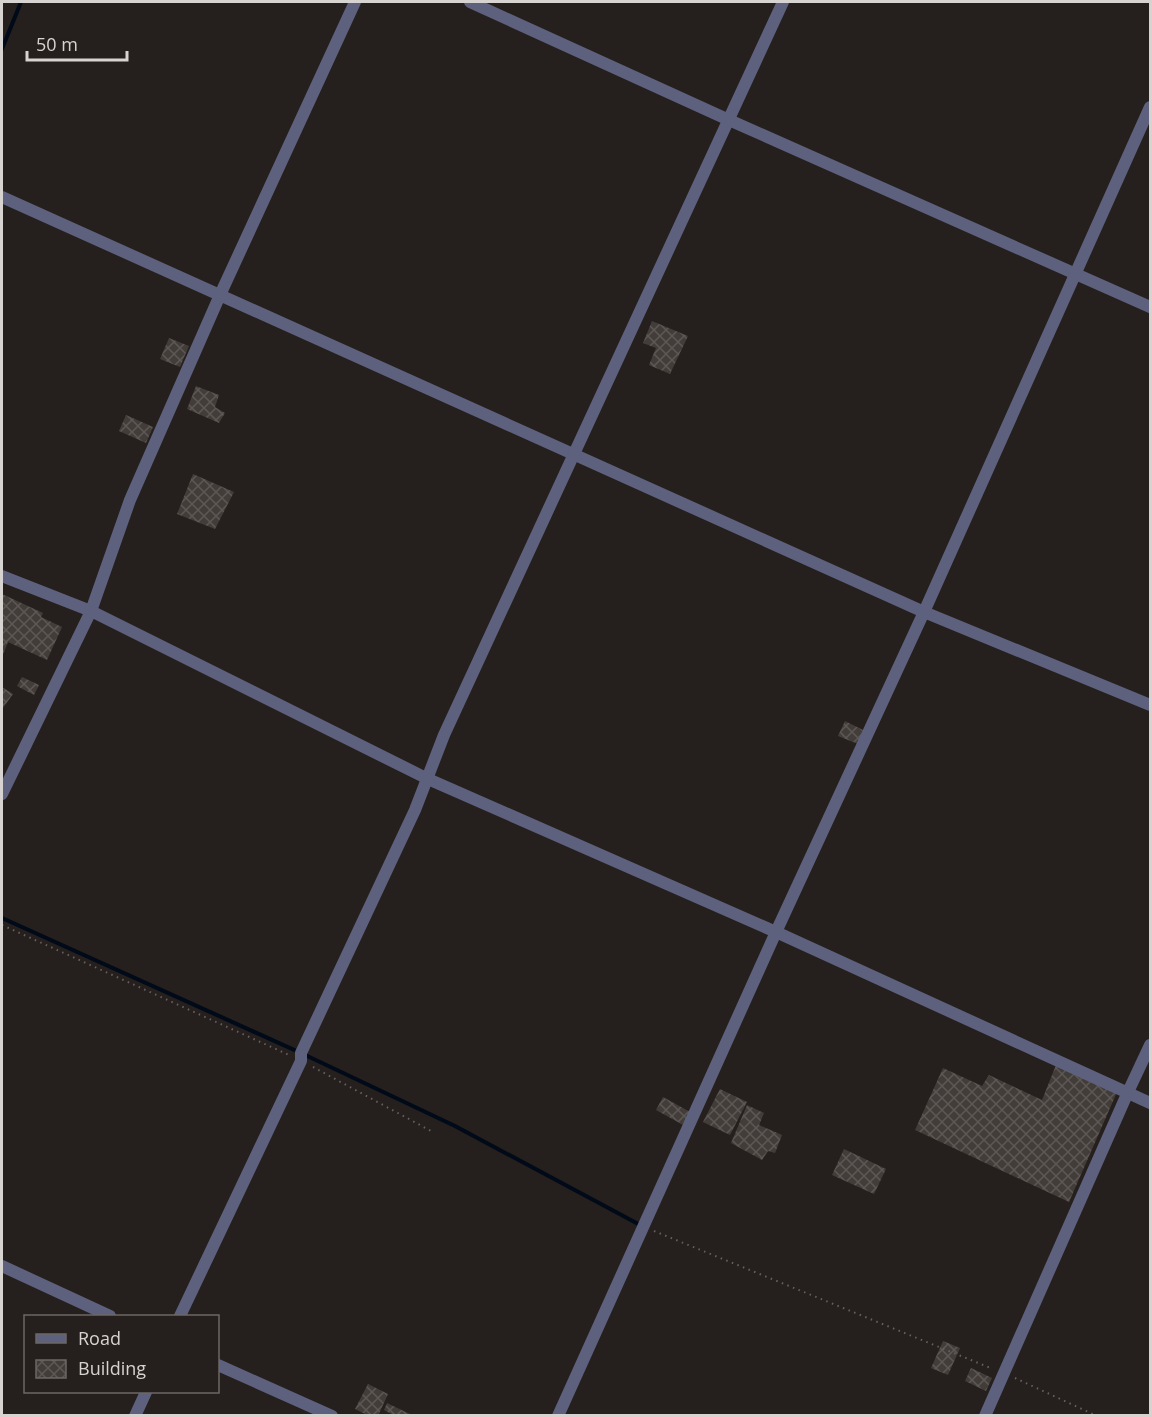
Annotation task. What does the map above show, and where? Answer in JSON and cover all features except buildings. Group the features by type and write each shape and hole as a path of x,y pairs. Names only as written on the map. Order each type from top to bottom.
{"street":[{"path":"2,794 91,611 130,500 220,295 355,2"},
{"path":"470,2 1150,307"},
{"path":"181,1315 301,1061 301,1053 428,779 444,735 783,2"},
{"path":"558,1416 776,932 924,612 1150,107"},
{"path":"2,197 924,612 1150,705"},
{"path":"2,576 91,611 428,779 776,932 1150,1102"},
{"path":"985,1416 1150,1045"},
{"path":"2,1266 106,1315"},
{"path":"219,1365 332,1416"},
{"path":"135,1416 146,1393"}],"path":[{"path":"2,925 301,1061 431,1131"},
{"path":"643,1226 1005,1373 1097,1416"}],"waterway":[{"path":"2,49 21,2"},
{"path":"2,918 301,1053 455,1126 642,1226"}]}
